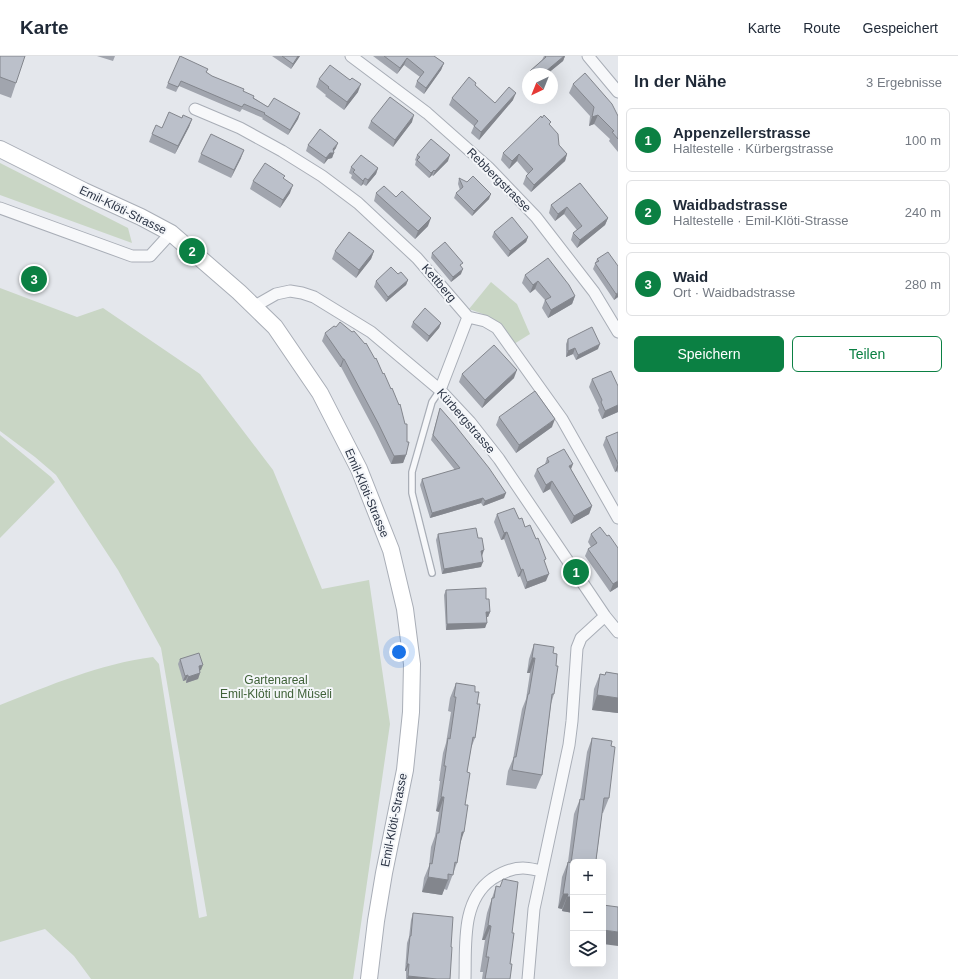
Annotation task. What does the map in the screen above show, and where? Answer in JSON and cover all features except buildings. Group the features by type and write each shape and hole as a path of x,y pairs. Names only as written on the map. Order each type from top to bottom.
{"street":[{"name":"Rebbergstrasse","path":"351,56 422,109 488,167 536,217 594,292 618,332"},
{"path":"588,56 618,92"},
{"name":"Kettberg","path":"195,109 240,128 282,151 322,176 358,203 417,258 468,317"},
{"name":"Emil-Klöti-Strasse","path":"0,150 141,217 171,233 255,306 275,327 320,393 359,469 391,550 405,609 412,664 411,712 404,770 382,887 369,979"},
{"path":"0,208 132,256 150,256 171,233"},
{"name":"Kürbergstrasse","path":"255,306 276,294 290,291 314,297 371,332 440,390 470,422 499,458 605,616 618,632"},
{"path":"440,390 468,317 485,321 497,328 562,419 618,518"},
{"path":"528,979 534,909 569,745 577,648 581,638 605,616"},
{"path":"465,979 466,932 469,915 476,897 486,884 502,872 523,868 542,871"}],"lane":[{"path":"432,573 412,493 412,472 432,402 440,390"}],"green space":[{"path":"0,163 128,228 132,243 0,195"},
{"path":"491,282 517,304 530,334 514,344 500,324 483,314 469,309"},
{"name":"Gartenareal Emil-Klöti und Müseli","path":"0,288 77,317 103,308 200,374 273,470 322,589 369,580 390,724 353,979 91,979 74,956 45,929 0,942 0,705 94,670 133,660 153,657 159,664 199,918 207,916 161,648 118,570 56,475 0,431"},
{"path":"0,435 51,477 55,482 0,538"}],"place":[{"name":"Waidbadstrasse","path":"192,251"},
{"name":"Waid","path":"34,279"},
{"name":"Appenzellerstrasse","path":"576,572"}]}
